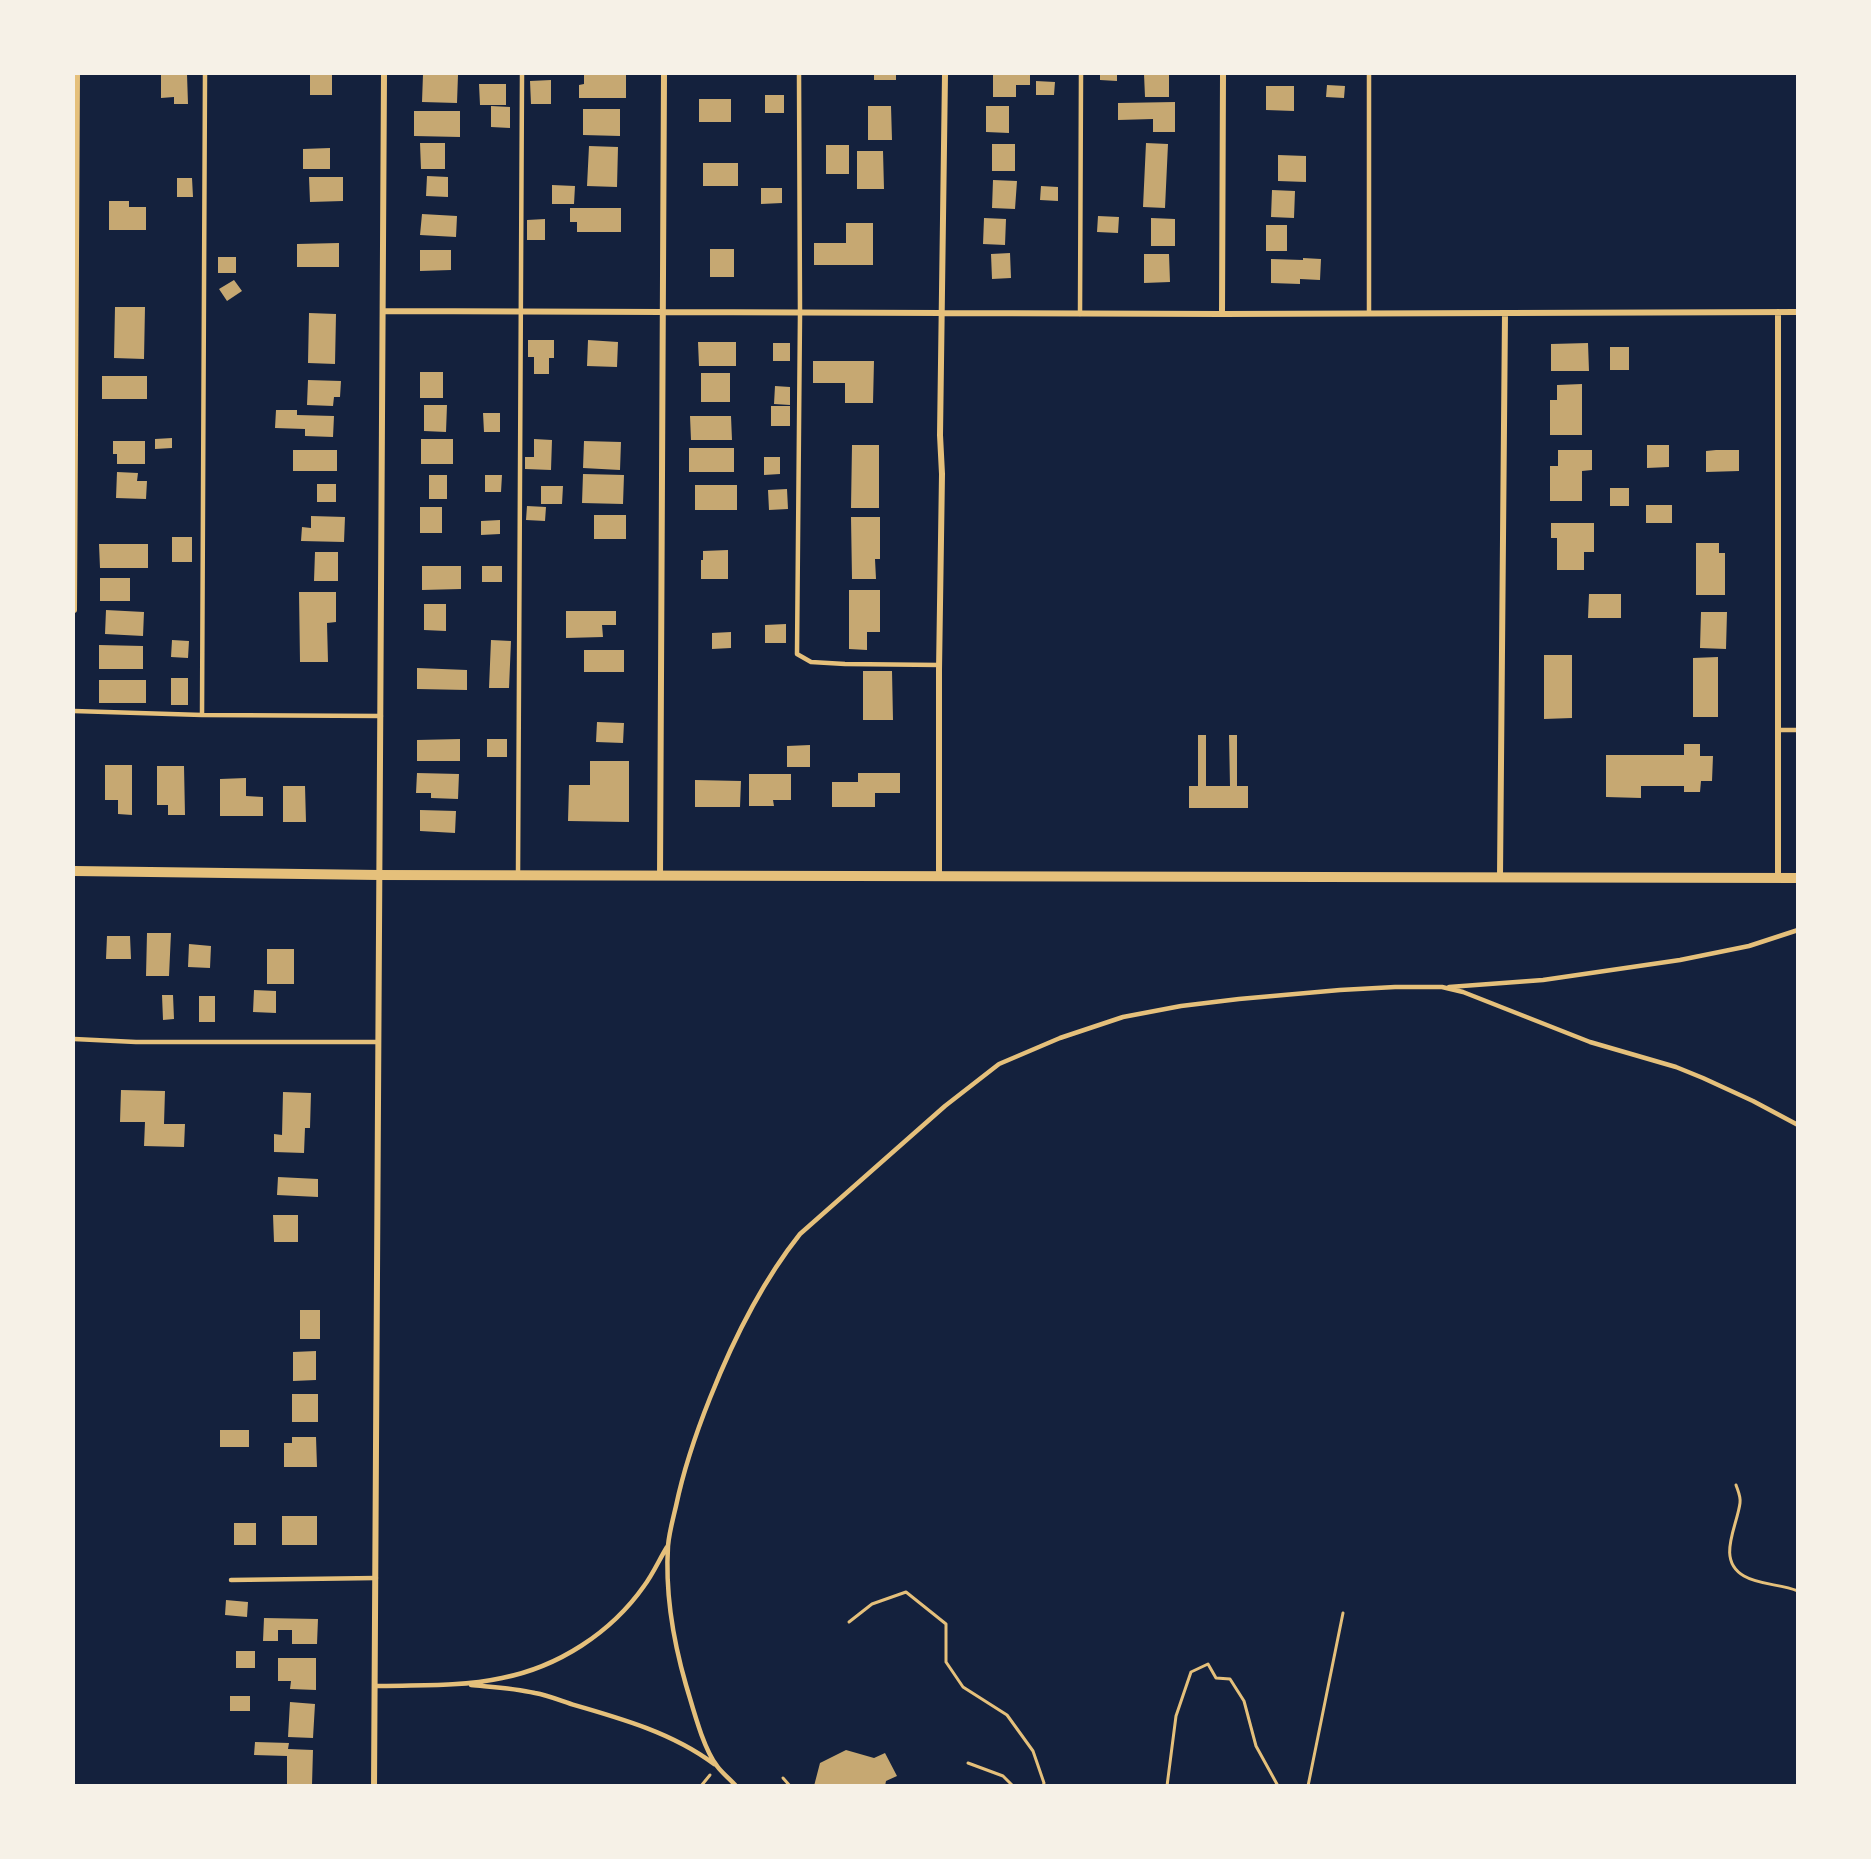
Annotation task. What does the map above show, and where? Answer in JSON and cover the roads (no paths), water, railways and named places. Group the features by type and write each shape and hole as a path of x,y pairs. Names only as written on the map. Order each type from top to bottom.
{"street":[{"path":"74,610 77,74"},
{"path":"374,1785 384,74"},
{"path":"660,876 664,74"},
{"path":"939,877 942,474 940,435 945,74"},
{"path":"1222,315 1223,74"},
{"path":"384,311 1222,315 1797,312"},
{"path":"1778,312 1778,878"},
{"path":"1500,876 1505,313"},
{"path":"74,870 379,875 1797,878"}],"lane":[{"path":"201,715 205,74"},
{"path":"518,875 522,74"},
{"path":"799,74 800,314 797,654 811,662 939,665"},
{"path":"1080,314 1081,74"},
{"path":"1369,74 1370,313"},
{"path":"74,711 201,715 381,716"},
{"path":"1779,730 1797,730"},
{"path":"717,1766 694,1713 681,1668 672,1625 668,1582 668,1544 680,1485 710,1398 749,1312 784,1254 800,1234 945,1106 999,1064 1060,1038 1123,1017 1181,1006 1340,990 1442,987 1543,980 1680,960 1749,946 1797,930"},
{"path":"1442,987 1481,998 1590,1042 1676,1067 1753,1101 1797,1125"},
{"path":"74,1039 136,1042 378,1042"},
{"path":"375,1686 463,1683 501,1679 560,1658 600,1634 623,1612 644,1587 668,1544"},
{"path":"231,1580 376,1578"},
{"path":"463,1683 536,1693 632,1723 700,1753 736,1785"}]}
